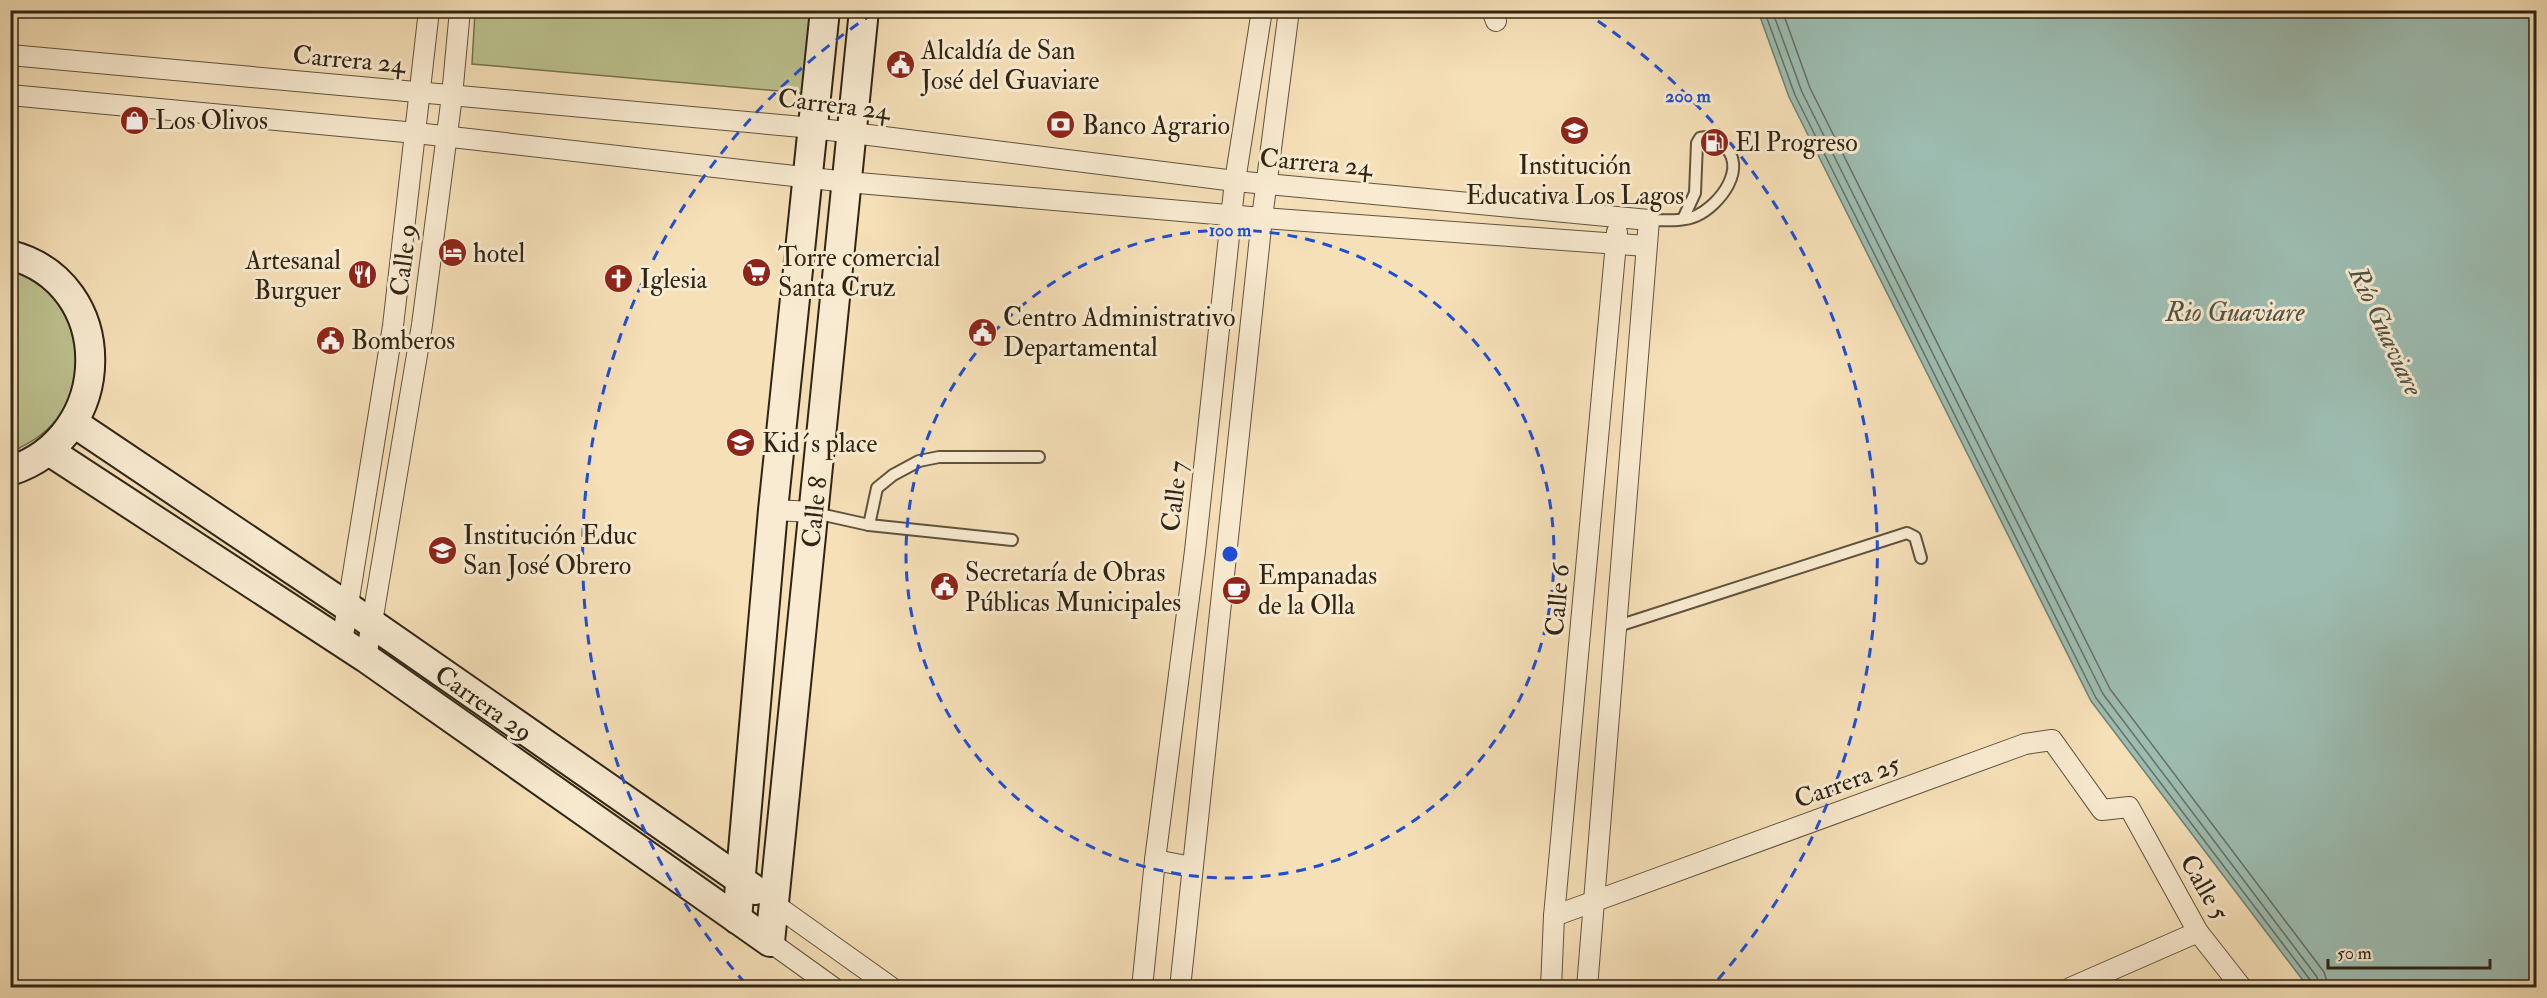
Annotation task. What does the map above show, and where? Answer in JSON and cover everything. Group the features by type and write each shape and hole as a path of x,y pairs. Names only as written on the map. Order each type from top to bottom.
{"main road":[{"name":"Calle 8","path":"737,920 773,510 825,10"},
{"name":"Calle 8","path":"770,942 864,10"},
{"path":"10,255 35,265 54,278 69,295 88,335 91,358 90,381 84,403 74,423 49,451 25,466 10,471"},
{"name":"Carrera 29","path":"74,423 348,608 774,904"},
{"name":"Carrera 29","path":"49,451 366,658 770,942"}],"street":[{"name":"Calle 9","path":"342,642 393,326 429,10"},
{"name":"Calle 9","path":"366,658 422,325 452,96 460,10"},
{"name":"Calle 7","path":"1142,987 1155,860 1195,551 1234,215 1235,181 1262,10"},
{"path":"1180,987 1262,218 1289,10"},
{"name":"Carrera 24","path":"10,56 813,128 1235,181 1649,220"},
{"path":"10,95 446,136 847,182 1262,218 1646,246"},
{"name":"Calle 6","path":"1551,987 1554,916 1617,245 1617,218"},
{"path":"1587,987 1618,626 1649,220"},
{"path":"393,326 422,325"},
{"path":"773,510 814,512"},
{"path":"1195,551 1225,555"},
{"name":"Carrera 25","path":"1554,916 2025,744 2052,740 2102,810 2129,807"},
{"name":"Calle 5","path":"2129,807 2198,932 2242,987"},
{"path":"1155,860 1192,867"},
{"name":"Carrera 29","path":"774,904 892,987"},
{"path":"2070,987 2198,932"},
{"name":"Carrera 29","path":"770,942 834,987"}],"lane":[{"path":"1683,219 1695,193 1697,143 1700,138 1706,137"},
{"path":"1649,220 1695,217 1716,202 1726,189 1734,164 1732,154 1723,145"},
{"path":"869,525 877,488 893,474 919,462 939,457 1039,456"},
{"path":"814,512 869,525 1012,540"},
{"path":"1618,626 1907,533 1915,537 1921,558"}],"green space":[{"path":"475,11 812,11 802,93 472,64"},
{"path":"10,267 20,270 40,283 57,300 70,320 77,349 75,382 64,410 40,435 11,452"}],"water":[{"name":"Rio Guaviare","path":"1758,11 2536,11 2536,987 2308,987 2091,701 1789,97"}],"place":[{"name":"Alcaldía de San José del Guaviare","path":"900,65"},
{"name":"Los Olivos","path":"134,120"},
{"name":"Banco Agrario","path":"1061,125"},
{"name":"Institución Educativa Los Lagos","path":"1575,131"},
{"name":"El Progreso","path":"1714,142"},
{"name":"hotel","path":"452,253"},
{"name":"Torre comercial Santa Cruz","path":"757,272"},
{"name":"Artesanal Burguer","path":"362,275"},
{"name":"Iglesia","path":"619,279"},
{"name":"Centro Administrativo Departamental","path":"982,332"},
{"name":"Bomberos","path":"330,340"},
{"name":"Kid´s place","path":"741,443"},
{"name":"Institución Educ San José Obrero","path":"442,550"},
{"name":"Secretaría de Obras Públicas Municipales","path":"944,587"},
{"name":"Empanadas de la Olla","path":"1237,590"}],"water label":[{"name":"Río Guaviare","path":"2386,331"}]}
